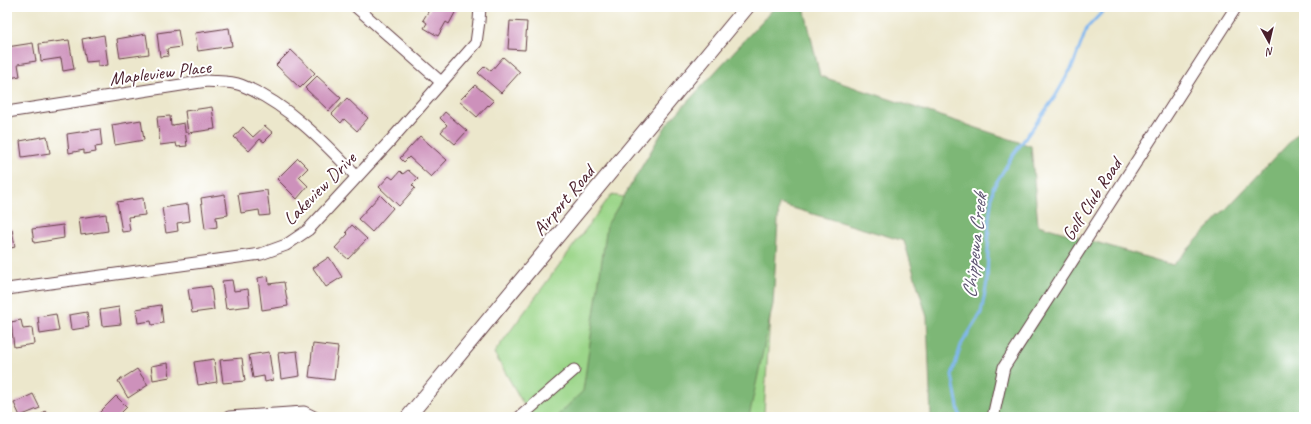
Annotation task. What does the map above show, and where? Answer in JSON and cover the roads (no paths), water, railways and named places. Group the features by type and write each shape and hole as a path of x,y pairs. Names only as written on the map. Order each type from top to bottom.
{"main road":[{"name":"Airport Road","path":"408,417 747,7"}],"street":[{"path":"356,7 441,82"},
{"name":"Lakeview Drive","path":"7,289 261,254 286,245 308,230 356,176 391,140 476,44 480,7"},
{"name":"Golf Club Road","path":"993,417 1004,367 1236,7"},
{"name":"Mapleview Place","path":"7,112 207,81 239,84 274,101 325,144 356,176"},
{"path":"520,417 574,370"},
{"path":"229,417 304,412 314,417"}],"waterway":[{"name":"Chippewa Creek","path":"960,417 952,375 961,345 981,313 987,282 989,219 993,188 1011,158 1055,97 1073,65 1087,28 1107,7"}]}
